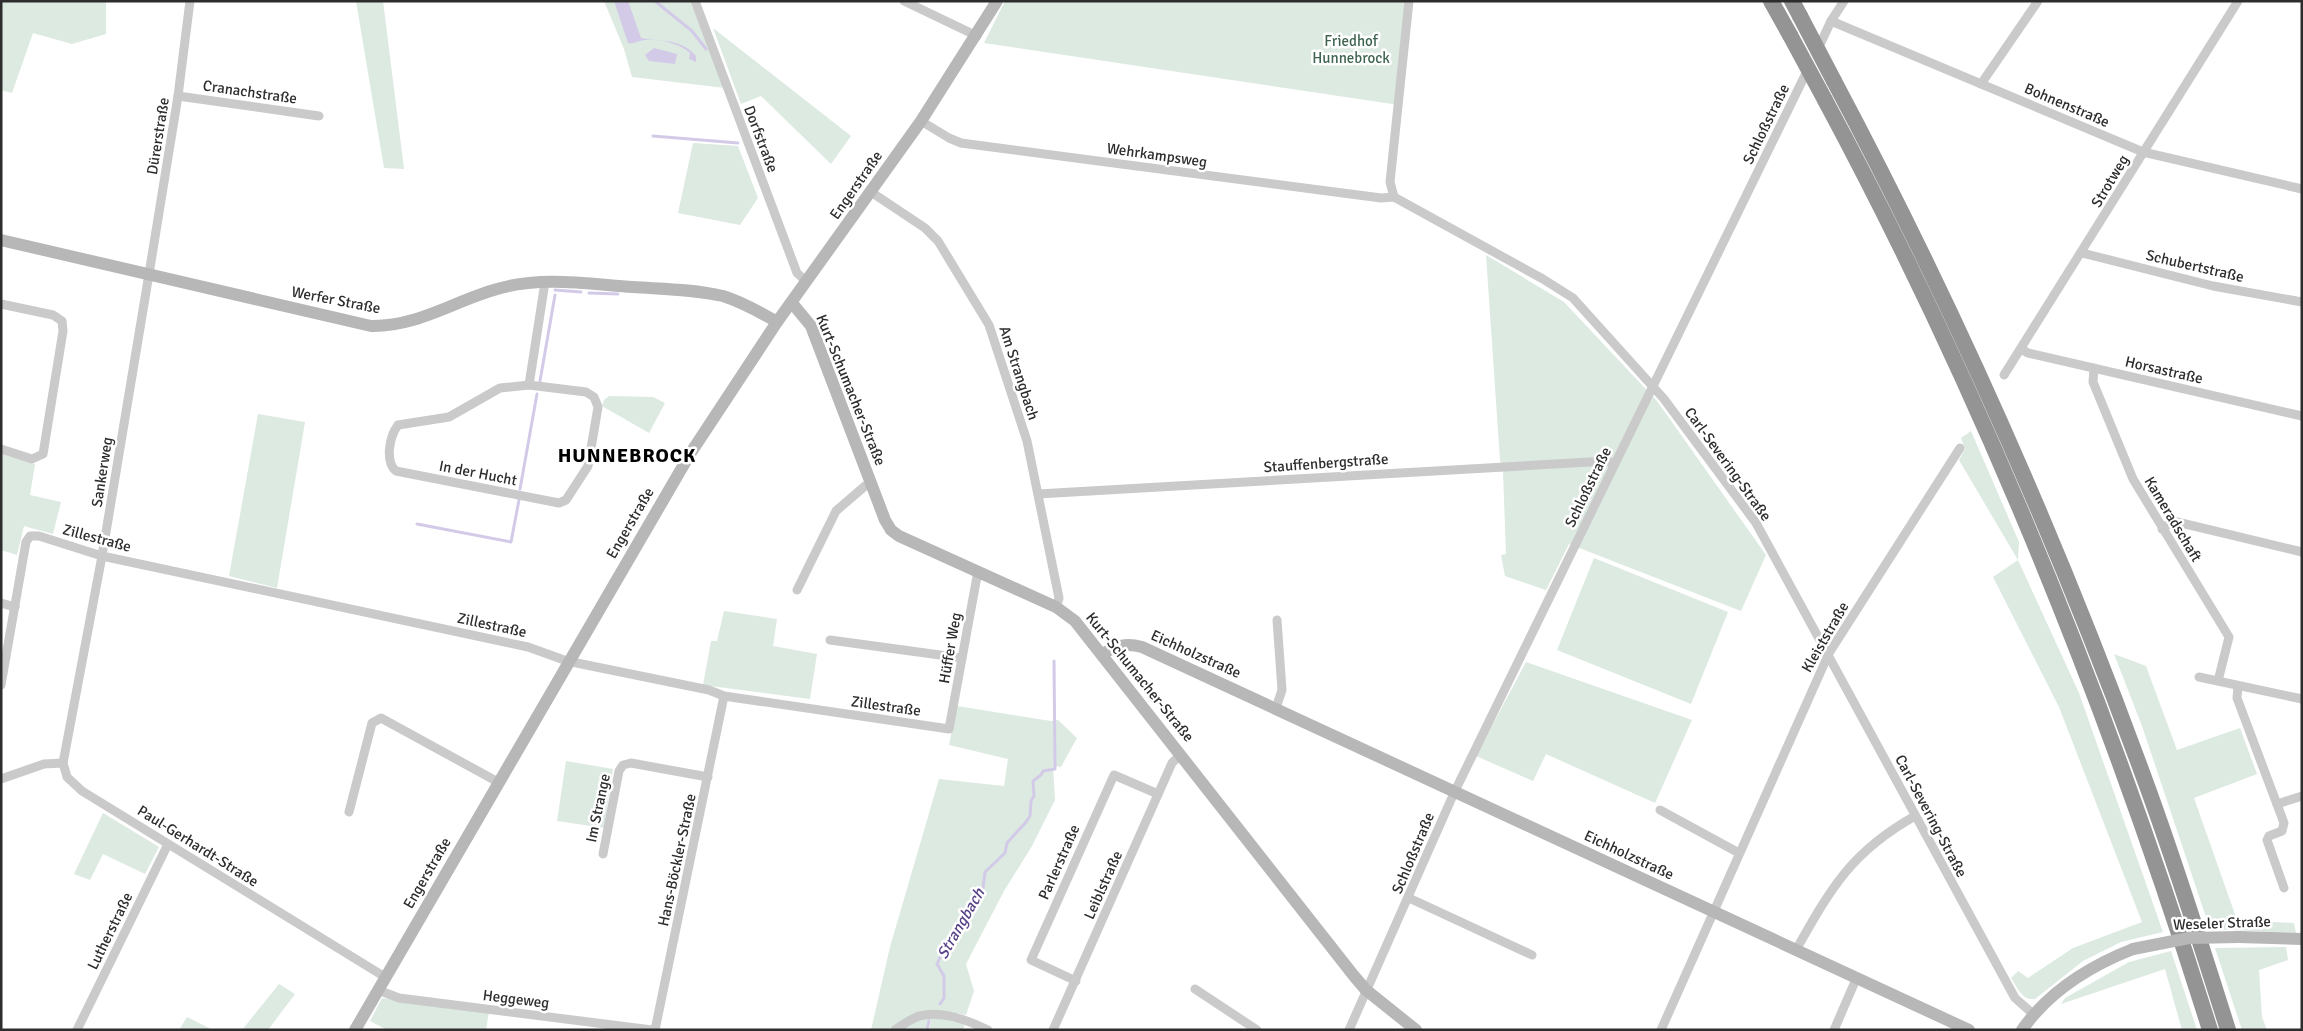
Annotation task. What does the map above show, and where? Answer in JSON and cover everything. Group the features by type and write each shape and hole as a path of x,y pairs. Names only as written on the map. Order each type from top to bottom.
{"highway":[{"path":"1771,1 1859,164 1932,313 2001,464 2060,607 2127,781 2174,917 2210,1030"},
{"path":"1792,1 1946,301 2016,456 2080,609 2143,775 2190,910 2228,1030"}],"street":[{"name":"Dürerstraße","path":"150,274 178,96 190,1"},
{"name":"Dorfstraße","path":"695,1 797,273 807,282"},
{"path":"904,1 977,36"},
{"name":"Engerstraße","path":"354,1030 690,454 777,322 921,121 977,36 997,1"},
{"path":"1394,197 1390,182 1409,1"},
{"name":"Schloßstraße","path":"1349,1030 1409,898 1454,792 1615,464 1652,384 1831,21 1844,1"},
{"path":"1981,84 2038,1"},
{"name":"Strotweg","path":"2004,376 2238,1"},
{"name":"Bohnenstraße","path":"1831,21 2143,152 2302,188"},
{"name":"Cranachstraße","path":"178,96 319,116"},
{"name":"Wehrkampsweg","path":"921,121 961,143 1381,198 1394,197"},
{"name":"Am Strangbach","path":"871,192 925,228 938,242 989,325 1027,441 1059,598 1056,607"},
{"name":"Carl-Severing-Straße","path":"1394,197 1573,298 1652,384 1756,523 1829,653 1915,816 2015,998 2033,1014"},
{"name":"Werfer Straße","path":"1,240 371,326 389,327 407,324 497,289 545,282 699,291 750,306 777,322"},
{"name":"Schubertstraße","path":"2082,253 2213,286 2302,302"},
{"name":"Sankerweg","path":"63,763 102,556 150,274"},
{"path":"529,385 545,282"},
{"name":"Kurt-Schumacher-Straße","path":"792,303 811,326 885,520 891,530 899,536 1056,607 1075,620 1366,990 1416,1030"},
{"path":"1,304 53,315 62,321 63,331 43,454 32,458 1,449"},
{"name":"Horsastraße","path":"2021,349 2028,353 2302,416"},
{"name":"Kameradschaft","path":"2094,368 2093,382 2133,479 2229,637 2218,681"},
{"name":"In der Hucht","path":"529,385 586,392 594,398 598,407 588,466 566,500 558,503 396,471 391,467 389,459 393,431 398,425 449,417 500,388 529,385"},
{"name":"Kleiststraße","path":"1661,1030 1712,911 1829,653 1960,448"},
{"name":"Stauffenbergstraße","path":"1038,494 1498,466 1607,461 1615,464"},
{"path":"797,590 836,511 865,486 873,485"},
{"path":"2162,529 2173,521 2302,552"},
{"name":"Zillestraße","path":"15,607 26,542 30,536 39,536 102,556 528,647 568,661 709,690 724,696 949,729"},
{"name":"Hüffer Weg","path":"949,729 978,571"},
{"path":"1,602 15,607 1,686"},
{"path":"1276,708 1282,690 1277,620"},
{"path":"830,640 962,658"},
{"name":"Eichholzstraße","path":"1103,654 1120,645 1131,644 1142,647 1969,1030"},
{"path":"2199,676 2302,699"},
{"path":"2238,686 2237,698 2284,824 2282,831 2269,836 2267,840 2284,888"},
{"name":"Hans-Böckler-Straße","path":"653,1030 724,696"},
{"path":"349,812 372,723 381,718 498,782"},
{"name":"Leiblstraße","path":"1053,1030 1172,763 1181,754"},
{"path":"1,779 44,764 63,763"},
{"name":"Paul-Gerhardt-Straße","path":"63,763 66,777 82,791 385,977"},
{"name":"Im Strange","path":"603,854 619,771 623,765 631,763 708,777"},
{"name":"Parlerstraße","path":"1076,981 1031,960 1114,775 1158,794"},
{"path":"2276,804 2302,796"},
{"path":"1660,810 1739,853"},
{"path":"1796,950 1837,880 1854,860 1872,844 1915,816"},
{"name":"Lutherstraße","path":"77,1030 168,844"},
{"path":"1409,898 1532,955"},
{"name":"Weseler Straße","path":"2022,1030 2033,1014 2050,997 2075,978 2109,958 2134,949 2189,938 2302,939"},
{"path":"1834,1030 1856,977"},
{"path":"1195,989 1257,1030"},
{"name":"Heggeweg","path":"378,990 398,998 653,1030"},
{"path":"894,1030 918,1016 931,1015 950,1016 988,1030"}],"green space":[{"path":"1,1 106,1 106,34 72,44 33,33 12,93 1,90"},
{"path":"356,1 383,1 404,169 384,168"},
{"path":"604,1 690,1 725,88 632,77 624,49"},
{"name":"Friedhof Hunnebrock","path":"1005,1 1412,1 1399,105 984,43"},
{"path":"713,28 851,136 831,164 761,96 741,104"},
{"path":"693,143 738,146 758,198 740,225 678,213"},
{"path":"1486,255 1564,302 1657,401 1766,555 1741,611 1569,544 1546,590 1505,576 1501,555 1506,554 1503,471 1500,460"},
{"path":"609,396 653,397 665,403 649,433 602,406 604,400"},
{"path":"258,414 305,422 277,588 229,576"},
{"path":"1971,431 2019,542 2018,560 1959,460 1965,449 1961,438"},
{"path":"1,454 35,464 30,495 61,502 53,534 24,526 17,555 1,550"},
{"path":"1594,558 1728,612 1691,704 1557,650"},
{"path":"2018,560 2079,693 2163,932 2121,942 2083,961 2035,999 2027,998 2018,990 2011,978 2018,971 2028,978 2073,948 2142,922 2059,707 1993,577"},
{"path":"724,611 777,619 773,646 817,654 810,699 703,685 711,641 717,641"},
{"path":"2114,654 2146,666 2177,750 2240,728 2257,774 2194,798 2237,920 2294,923 2296,933 2210,929 2142,726"},
{"path":"1526,662 1692,720 1655,803 1546,754 1533,781 1476,756"},
{"path":"957,706 1051,721 1058,720 1077,738 1061,767 1053,766 1055,800 1032,846 1004,891 966,964 974,991 966,1015 951,1012 917,1013 887,1030 871,1030 890,947 939,779 1004,786 1008,759 949,745"},
{"path":"566,761 613,769 604,828 557,821"},
{"path":"103,813 159,847 145,874 103,854 90,880 74,874"},
{"path":"2286,947 2288,960 2259,970 2262,1017 2267,1030 2242,1030 2215,948"},
{"path":"2171,951 2197,1030 2182,1030 2165,969 2061,1004 2065,998 2129,962"},
{"path":"279,984 295,994 268,1030 242,1030"},
{"path":"382,998 489,1012 486,1030 387,1030 370,1021"},
{"path":"930,1016 965,1023 963,1030 929,1030 931,1020 928,1020 926,1030 899,1030 914,1021"},
{"path":"187,1017 213,1030 179,1030"}],"shaded area":[{"path":"614,1 628,1 641,38 677,43 684,46 696,56 696,62 689,59 690,53 685,49 666,42 646,40 628,43"},
{"path":"654,48 677,54 675,64 649,61 645,55"}],"waterway":[{"name":"Strangbach","path":"655,1 692,31 706,49"},
{"path":"653,136 738,143"},
{"path":"555,290 581,292"},
{"path":"589,293 618,294"},
{"path":"540,381 555,295"},
{"path":"520,489 537,394"},
{"path":"417,524 511,542 519,500"},
{"name":"Strangbach","path":"940,1004 944,998 944,976 937,964 942,953 983,888 985,872 1005,853 1007,843 1030,816 1031,801 1034,796 1033,781 1043,771 1055,769 1054,661"},
{"name":"Strangbach","path":"927,1030 929,1021"}],"district":[{"name":"HUNNEBROCK","path":"627,455"}]}
